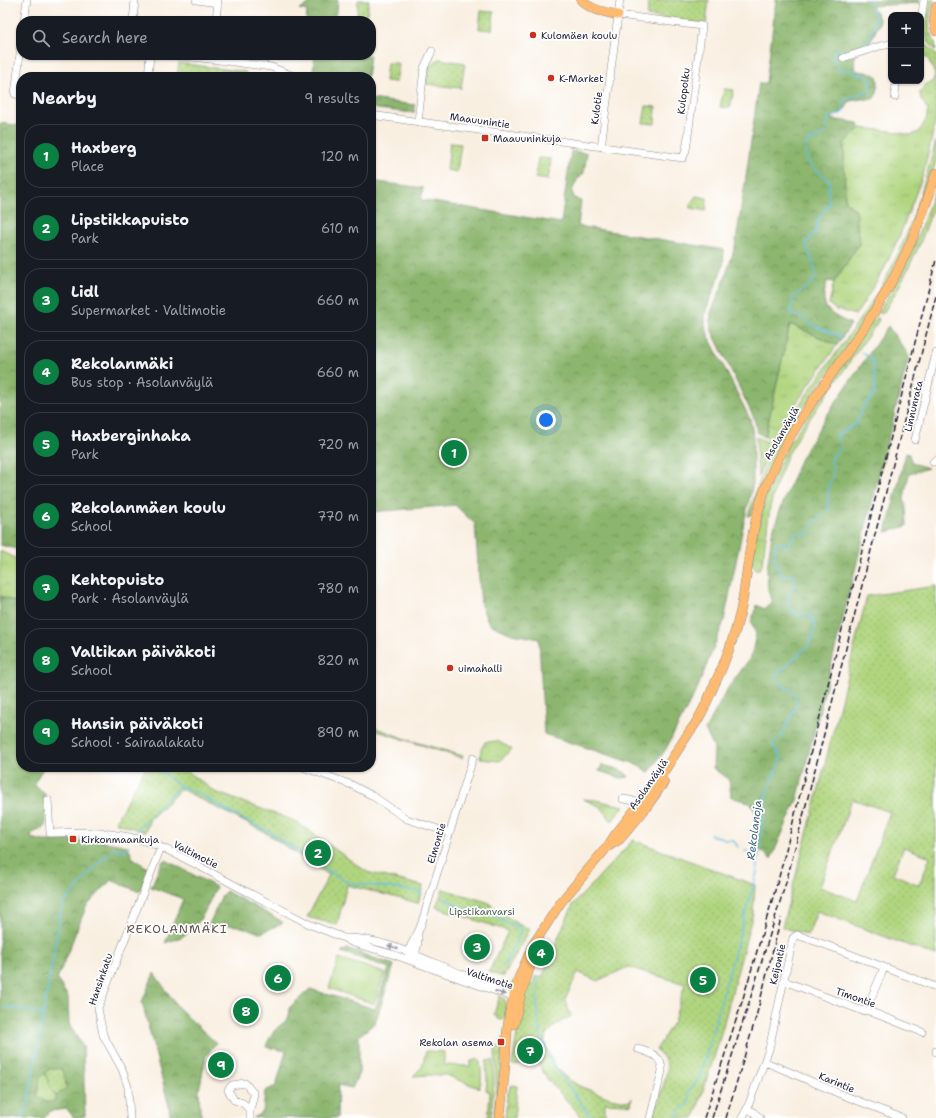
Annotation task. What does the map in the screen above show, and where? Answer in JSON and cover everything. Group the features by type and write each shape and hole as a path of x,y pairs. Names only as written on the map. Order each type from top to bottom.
{"main road":[{"path":"581,0 591,8 618,15"},
{"path":"936,7 934,21 936,31"},
{"name":"Asolanväylä","path":"500,1118 506,1067 507,1033 517,993 518,980 528,957 534,944 561,902 608,846 615,835 640,807 694,725 718,678 733,638 741,608 760,503 768,479 788,439 862,332 893,281 908,251 920,221 936,173"}],"street":[{"path":"25,16 27,0"},
{"path":"133,16 135,0"},
{"path":"196,0 218,1 216,16"},
{"name":"Kulotie","path":"601,147 620,0"},
{"path":"922,12 924,0"},
{"name":"Kulopolku","path":"618,15 702,26 686,150 683,158"},
{"path":"843,58 888,45"},
{"path":"418,122 424,68 432,51"},
{"path":"18,72 19,60"},
{"path":"148,72 150,60"},
{"path":"229,60 271,67 284,72"},
{"path":"895,97 896,84"},
{"name":"Maauunintie","path":"376,115 418,122 683,158"},
{"name":"Linnunrata","path":"915,440 936,353"},
{"name":"Elmontie","path":"411,956 412,942 418,934 473,758"},
{"path":"317,772 352,785 371,795 407,819 450,833"},
{"name":"Valtimotie","path":"48,800 50,833 106,833 141,840 161,847 325,931 344,938 354,937 374,941 461,979 517,993"},
{"name":"Hansinkatu","path":"130,1118 128,1087 122,1069 103,1036 98,1008 161,847"},
{"name":"Keijontie","path":"742,1118 747,1109 769,1049 793,938 797,935 936,988"},
{"path":"866,1010 884,968"},
{"name":"Timontie","path":"784,981 863,1011 866,1010 922,1032"},
{"path":"638,1049 655,1056 659,1059 662,1066 650,1118"},
{"name":"Karintie","path":"764,1062 902,1118"},
{"path":"747,1109 752,1111 760,1118"},
{"path":"250,1110 250,1118"}],"green space":[{"path":"313,0 338,0 336,16 306,16 307,11 299,9 306,6"},
{"path":"358,0 369,0 366,16 357,16"},
{"path":"649,0 709,0 706,24 647,16"},
{"path":"776,0 920,0 919,3 872,6 878,17 879,24 867,48 856,51 854,66 858,71 871,73 877,76 878,85 876,95 873,99 850,101 845,109 831,119 858,123 860,128 844,143 845,201 856,210 859,244 834,282 827,281 824,296 825,306 831,313 851,324 837,345 790,324 765,437 758,433 754,418 711,329 710,321 711,312 723,284 735,247 759,83 766,83"},
{"path":"927,0 934,0 929,28 936,50 926,38 924,33"},
{"path":"481,11 494,12 492,30 479,29"},
{"path":"924,42 936,54 936,119 923,175 899,237 884,269 859,310 855,315 838,309 837,311 829,304 834,282 859,244 845,201 844,143 860,128 891,131 911,135 919,132 926,120 928,110 921,99 920,92 925,85 932,82 935,75 929,60 924,56"},
{"path":"439,59 465,63 461,88 426,84 429,67"},
{"path":"314,60 369,60 368,72 313,72"},
{"path":"179,63 246,72 178,72"},
{"path":"387,63 397,63 399,65 396,82 385,81"},
{"path":"724,89 734,90 730,108 720,107"},
{"path":"376,100 415,105 414,113 376,108"},
{"path":"646,106 656,107 655,124 643,123"},
{"path":"0,123 16,125 16,549 0,545"},
{"path":"936,141 936,161 923,204 891,278 865,320 793,423 777,453 751,515 748,516 764,469 782,433 803,400 870,304 887,275 905,238 919,200"},
{"path":"450,143 461,144 457,172 447,170"},
{"path":"571,151 587,153 584,173 577,180 572,191 574,198 581,201 578,226 724,250 723,266 706,310 705,325 709,337 750,419 753,434 753,483 724,621 698,687 666,749 649,772 633,763 544,734 539,639 512,634 489,624 481,605 475,524 455,505 376,512 376,182 423,188 421,200 561,223"},
{"path":"538,158 551,159 548,180 535,178"},
{"path":"936,187 936,201 919,246 901,283 884,312 880,314 879,312 911,254"},
{"path":"696,196 707,198 706,211 691,208 691,203"},
{"path":"876,317 879,320 806,424 787,456 776,485 770,507 762,565 759,569 755,569 752,564 755,539 765,499 787,446"},
{"path":"790,324 837,345 771,439 765,437"},
{"path":"888,326 909,356 797,800 771,859 758,848 756,813 750,803 731,797 729,780 713,768 714,748 705,730 728,688 751,657 756,634 751,622 757,605 764,609 772,603 768,590 767,568 772,533 800,460 825,418"},
{"path":"756,437 770,443 771,446 758,477"},
{"path":"906,453 909,454 913,463 928,468 909,474 904,498 907,526 886,532"},
{"path":"0,551 16,559 16,602 0,596"},
{"path":"936,586 936,956 817,911 808,935 782,927 814,808 867,596","holes":["852,799 890,812 857,901 820,887","904,847 930,857 919,885 893,874"]},
{"path":"0,596 16,602 16,772 41,772 34,783 46,795 43,797 46,808 45,826 32,833 31,838 43,841 95,840 128,846 132,857 149,869 140,892 111,880 86,907 57,979 68,997 69,1024 83,1047 85,1116 74,1118 67,1109 50,1111 44,1118 0,1118","holes":["50,1069 66,1087 56,1096 54,1101 37,1096 40,1078"]},
{"path":"376,728 409,740 463,756 462,758 376,731"},
{"path":"497,741 512,749 500,761 480,759 481,749 485,742"},
{"path":"602,765 620,770 629,777 621,778 599,771"},
{"path":"143,772 188,772 215,792 298,823 367,872 423,886 418,903 347,885 337,925 307,917 329,875 266,833 181,789 150,819 145,832 115,822"},
{"path":"583,799 624,806 612,821 601,807"},
{"path":"633,840 755,885 753,913 718,1045 694,1118 653,1118 667,1071 666,1061 656,1050 674,1021 685,984 628,967 597,981 578,972 565,1000 571,1016 556,1025 547,1033 544,1044 552,1064 570,1080 579,1086 610,1098 627,1101 632,1098 631,1105 605,1103 605,1116 598,1114 597,1118 583,1118 548,1080 538,1063 512,1065 525,986 532,986 535,976 542,978 573,905"},
{"path":"166,860 216,887 207,907 195,927 183,936 165,943 183,899 151,887 162,862"},
{"name":"Lipstikanvarsi","path":"443,889 487,902 516,923 530,929 504,976 489,972 508,931 436,907"},
{"path":"226,891 283,923 261,933 238,926 227,925 208,927 222,895"},
{"path":"348,949 394,965 375,1023 359,1036 359,1073 352,1088 338,1085 337,1118 253,1118 263,1112 265,1091 276,1086 286,1051 266,1047 269,1040 275,1030 286,1021 289,1016 290,1007 310,989 375,1009 389,968 341,952"},
{"path":"339,958 385,973 374,1004 329,988"},
{"path":"154,973 177,1006 216,1043 206,1056 199,1090 202,1118 170,1118 169,1106 142,1002"},
{"path":"500,995 505,1000 507,1009 505,1019 500,1020 494,1014"},
{"path":"497,1047 502,1047 502,1054 496,1118 494,1118 497,1089 495,1050"},
{"path":"426,1051 444,1052 444,1065 470,1066 471,1061 479,1059 481,1077 479,1088 446,1075 413,1076 422,1067"},
{"path":"493,1060 494,1082 491,1118 488,1118 490,1092 486,1090 486,1061"},
{"path":"50,1069 61,1069 65,1078 66,1088 56,1096 51,1089 45,1073"},
{"path":"45,1073 51,1089 56,1096 54,1101 47,1102 37,1096 40,1078"},
{"path":"513,1085 517,1086 514,1118 505,1118 507,1096 510,1087"}],"waterway":[{"name":"Rekolanoja","path":"841,337 812,325 803,317 794,316 790,312 794,296 813,282 816,272 806,243 817,230 817,221 829,204 828,191 830,181 810,164 805,154 805,148 808,141 818,138 824,134 828,119 843,112 845,100 866,92 871,88 871,79 866,75 856,74 851,70 839,70 834,60 834,52 837,50 850,50 866,46 875,23 875,15 871,7 870,0"},
{"name":"Rekolanoja","path":"677,1118 678,1112 689,1103 689,1091 700,1077 757,872 765,799 781,757 772,744 782,736 797,704 796,698 792,691 781,684 776,675 809,645 814,633 815,623 810,615 795,614 787,602 796,580 793,575 781,576 774,558 776,544 782,543 788,546 795,534 807,534 814,522 828,512 828,489 833,473 832,457 839,449 837,435 856,424 864,406 875,394 873,362 861,352"},
{"path":"161,772 180,786"},
{"path":"136,831 180,786 195,792 244,820 268,831 349,883 417,891 422,894"},
{"path":"710,834 721,837 725,840 733,840 738,847"},
{"path":"23,1118 28,1103 62,905 106,855 115,849 125,851 129,846"},
{"path":"745,851 758,855"},
{"path":"444,898 463,909 485,909 500,920 519,927 521,931 504,966"},
{"path":"537,978 539,988 537,999 538,1016 541,1035 559,1073 588,1113 595,1118"},
{"path":"4,1007 44,1013"}],"railway":[{"path":"704,1118 741,1005 779,877 936,260"},
{"path":"712,1118 787,879 936,296"},
{"path":"726,1118 756,1017 781,918"}],"place":[{"name":"Kulomäen koulu","path":"533,35"},
{"name":"K-Market","path":"551,78"},
{"name":"Maauuninkuja","path":"485,138"},
{"name":"Haxberg","path":"454,453"},
{"name":"uimahalli","path":"450,668"},
{"name":"Kirkonmaankuja","path":"73,839"},
{"name":"Lipstikkapuisto","path":"318,853"},
{"name":"Lidl","path":"477,947"},
{"name":"Rekolanmäki","path":"541,953"},
{"name":"Rekolanmäen koulu","path":"278,978"},
{"name":"Haxberginhaka","path":"703,980"},
{"name":"Valtikan päiväkoti","path":"246,1011"},
{"name":"Rekolan asema","path":"501,1042"},
{"name":"Kehtopuisto","path":"530,1051"},
{"name":"Hansin päiväkoti","path":"221,1065"}],"district":[{"name":"REKOLANMÄKI","path":"177,929"}]}
